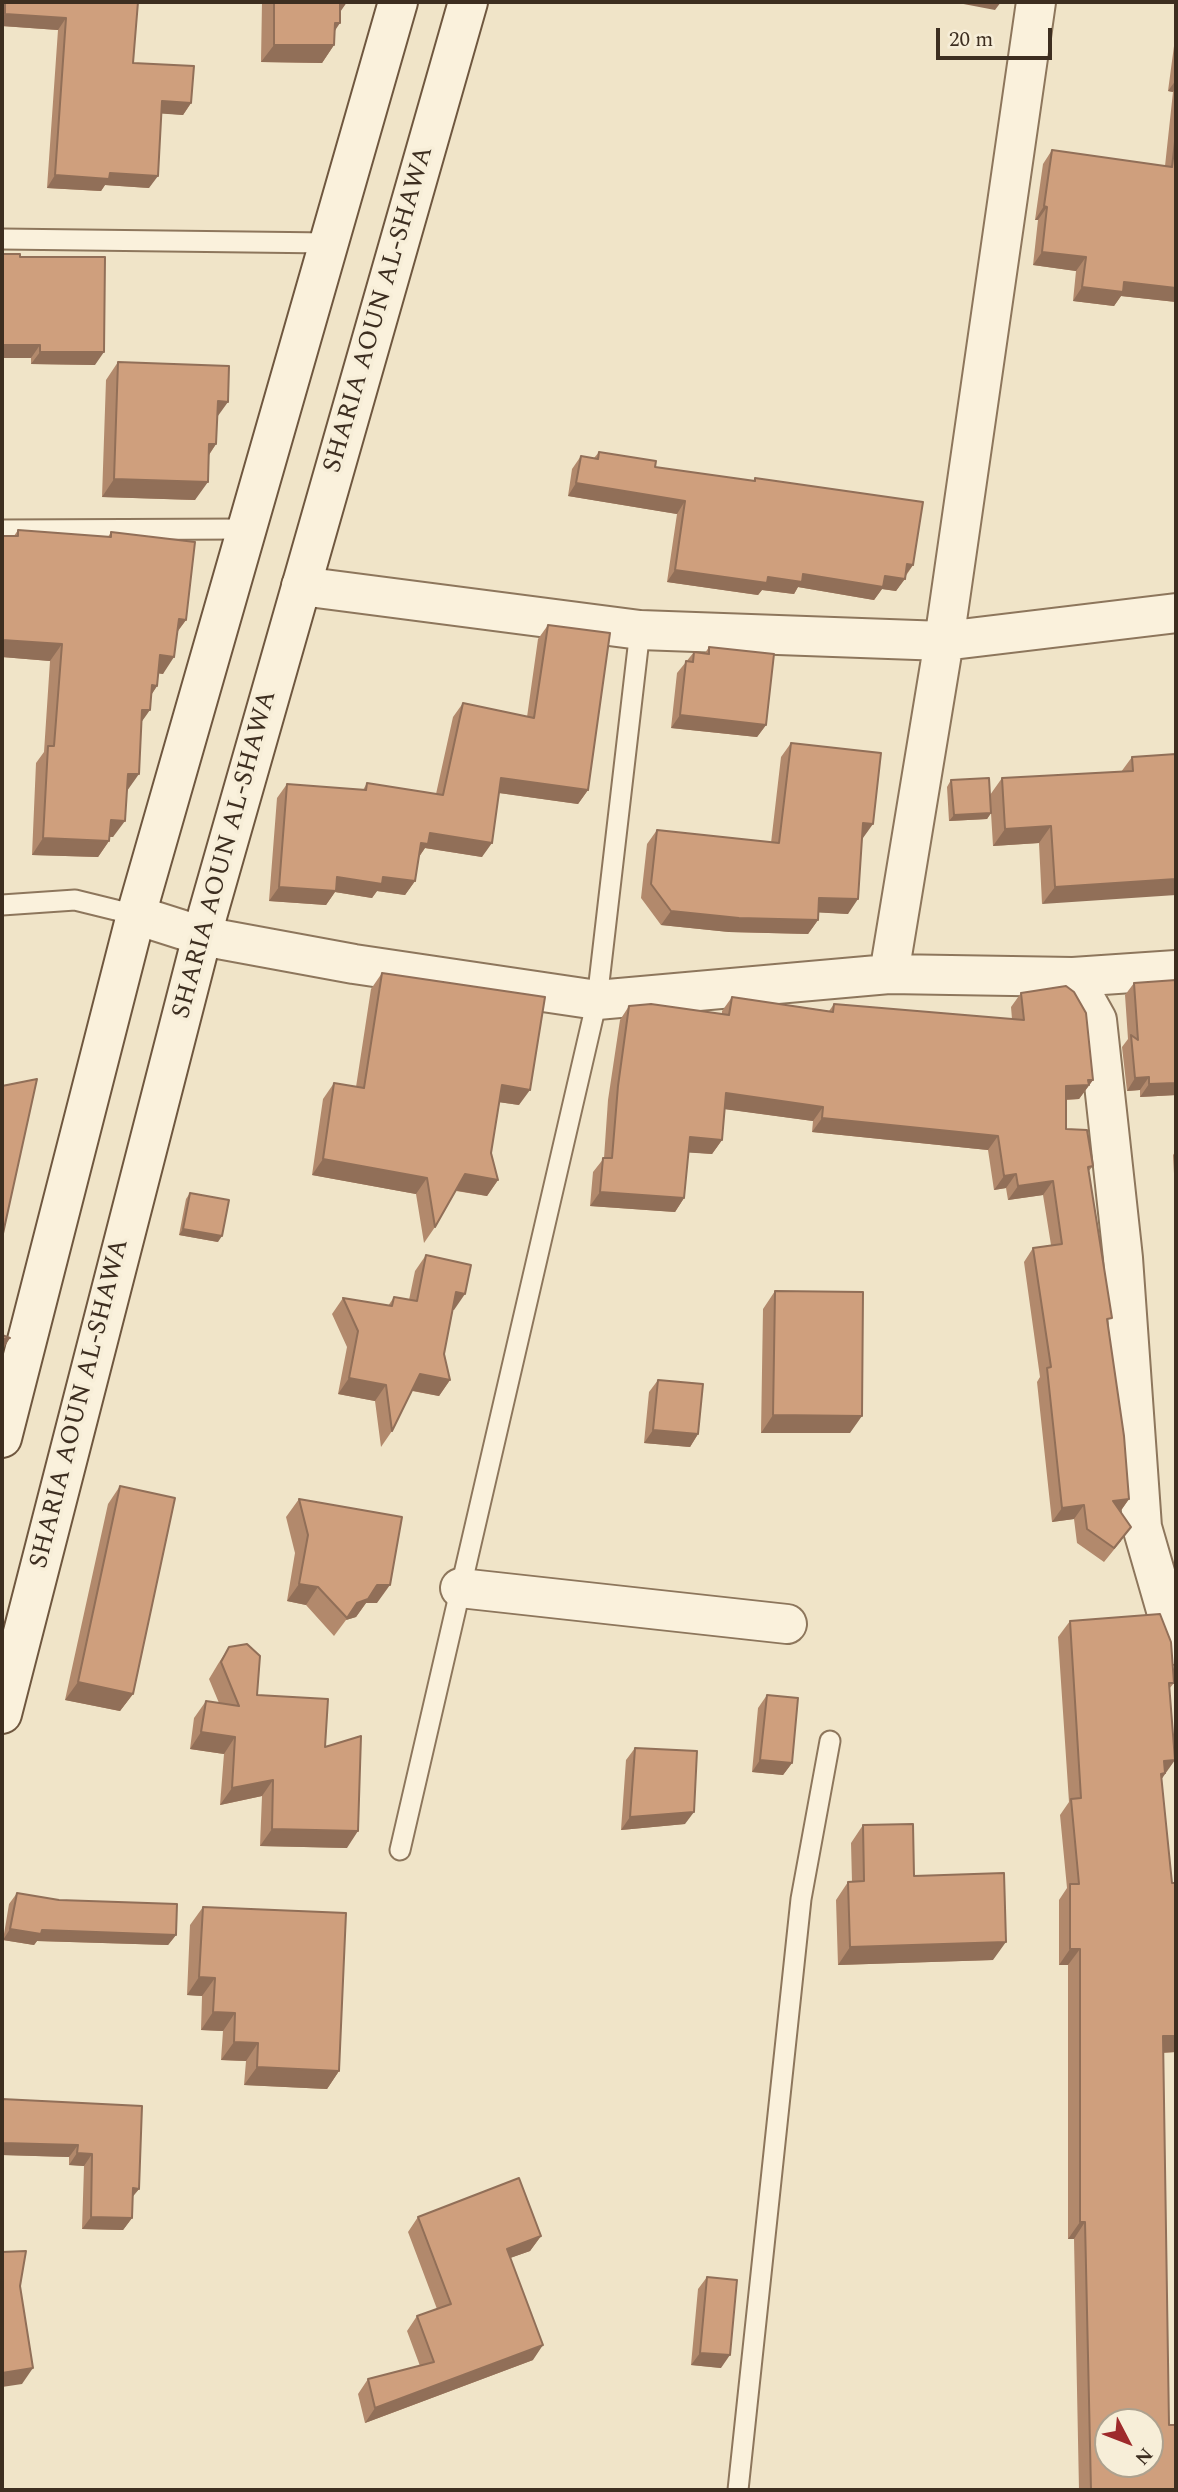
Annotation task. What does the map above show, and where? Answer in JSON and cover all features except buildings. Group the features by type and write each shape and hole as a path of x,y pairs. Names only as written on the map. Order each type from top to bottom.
{"street":[{"path":"2,1438 136,915 398,2"},
{"name":"SHARIA AOUN AL-SHAWA","path":"2,1714 202,936 468,2"},
{"path":"889,974 944,641 1036,2"},
{"path":"301,586 640,630 944,641 1176,613"},
{"path":"136,915 202,936 354,964 597,1000 889,974 1073,977 1176,970"},
{"path":"1073,977 1097,1020 1123,1258 1142,1527 1176,1645"},
{"path":"460,1588 787,1624"}],"lane":[{"path":"2,239 329,243"},
{"path":"2,530 247,529"},
{"path":"400,1850 597,1000 640,630"},
{"path":"2,905 75,900 136,915"},
{"path":"738,2490 801,1899 830,1741"}]}
